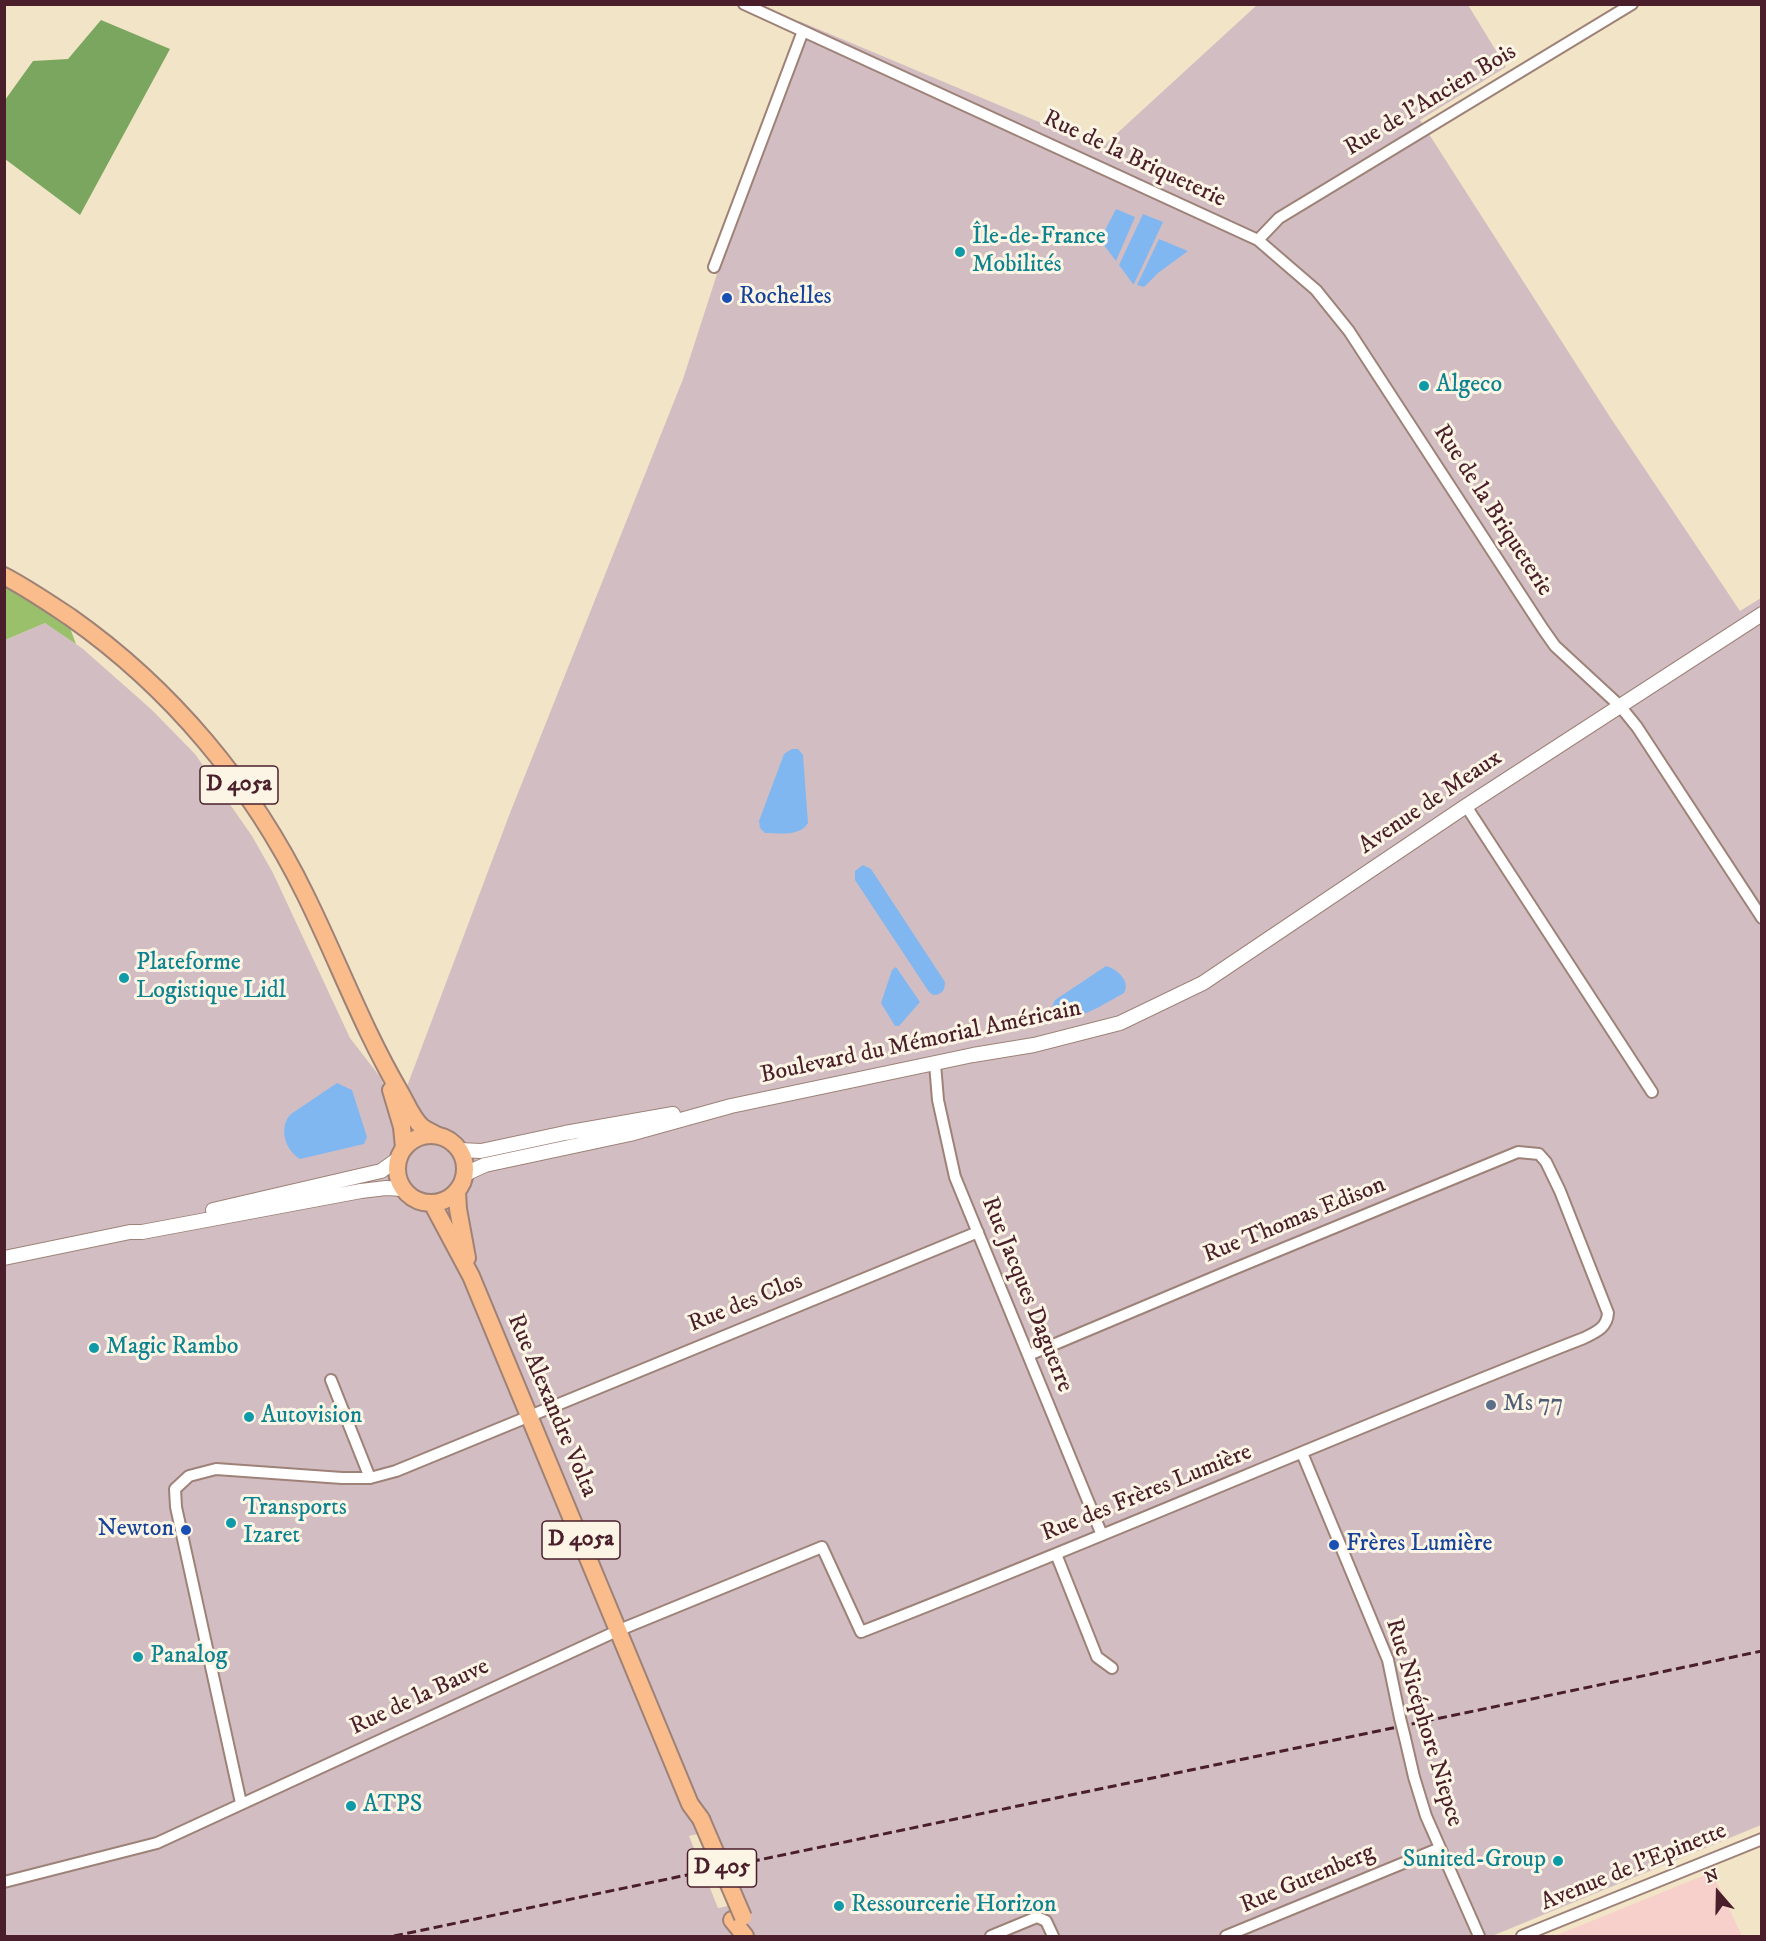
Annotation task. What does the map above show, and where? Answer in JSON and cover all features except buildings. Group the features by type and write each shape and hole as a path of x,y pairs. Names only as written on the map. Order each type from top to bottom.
{"main road":[{"name":"D 405a","path":"4,576 48,602 91,632 137,670 174,706 233,776 284,855 306,896 384,1066 414,1118 438,1136"},
{"name":"D 405a","path":"384,1066 402,1127 401,1154"},
{"path":"438,1136 446,1139 459,1150 465,1166 465,1174 457,1192 442,1202 432,1203 416,1200 403,1189 399,1180 401,1154 419,1137 438,1136"},
{"name":"Rue Alexandre Volta","path":"457,1192 458,1209 471,1276"},
{"name":"Rue Alexandre Volta","path":"432,1203 471,1276 697,1821"},
{"name":"D 405","path":"697,1821 745,1936"}],"street":[{"name":"Rue de la Briqueterie","path":"744,4 1258,240 1316,290 1349,331 1555,646 1620,706 1637,727 1761,918"},
{"name":"Rue de l'Ancien Bois","path":"1258,240 1279,218 1632,4"},
{"path":"714,267 803,31"},
{"name":"Avenue de Meaux","path":"1120,1023 1203,983 1466,806 1761,614"},
{"path":"1466,806 1652,1092"},
{"name":"Boulevard du Mémorial Américain","path":"731,1106 1034,1045 1120,1023"},
{"name":"Rue Jacques Daguerre","path":"935,1064 938,1100 955,1177 1102,1535"},
{"path":"459,1150 481,1151 631,1120 731,1106"},
{"path":"465,1174 485,1165 630,1134 731,1106"},
{"name":"Rue Thomas Edison","path":"1029,1355 1518,1152 1539,1154 1546,1162 1560,1191"},
{"path":"130,1232 141,1227 381,1171 401,1154"},
{"path":"4,1257 368,1190 403,1189"},
{"name":"Rue des Frères Lumière","path":"617,1631 822,1547 861,1632 1584,1338 1602,1328 1608,1320 1608,1313 1560,1191"},
{"name":"Rue des Clos","path":"241,1803 176,1507 176,1490 189,1476 216,1469 370,1478 396,1471 978,1232"},
{"path":"331,1380 370,1478"},
{"name":"Rue Nicéphore Niepce","path":"1302,1453 1388,1660 1414,1777 1426,1816 1479,1936"},
{"path":"1056,1554 1097,1657 1112,1668"},
{"name":"Rue de la Bauve","path":"4,1882 157,1843 617,1631"},
{"name":"Avenue de l'Epinette","path":"1522,1936 1761,1839"},
{"name":"Rue Gutenberg","path":"1226,1936 1440,1848"},
{"path":"991,1936 1037,1917 1046,1921 1053,1936"}],"shaded area":[{"path":"1257,5 1468,5 1506,67 1420,120 1610,417 1740,611 1761,598 1761,1825 1492,1936 5,1936 5,640 45,623 83,649 152,710 195,754 252,836 273,873 350,1038 381,1078 387,1096 406,1089 510,813 683,379 799,21 1101,148","holes":["711,1831 742,1903 718,1908 689,1836"]},
{"path":"1712,1872 1742,1936 1554,1936 1599,1918"}],"green space":[{"path":"101,20 170,49 80,215 5,159 5,100 33,61 68,59"},
{"path":"4,584 65,622 76,644 45,623 5,640"}],"water":[{"path":"1116,209 1135,217 1116,261 1100,240"},
{"path":"1143,214 1163,222 1133,284 1119,265"},
{"path":"1159,239 1188,251 1158,273 1144,287 1137,285"},
{"path":"792,749 798,749 803,755 808,823 795,832 765,833 760,828 759,821 784,754"},
{"path":"863,865 871,869 945,982 941,993 933,995 929,992 855,880 855,871"},
{"path":"1106,966 1122,976 1126,984 1124,993 1099,1007 1071,1018 1053,1016 1051,1009 1055,1000"},
{"path":"896,967 920,1002 899,1026 895,1026 881,1003 892,970"},
{"path":"337,1083 352,1090 367,1137 364,1144 300,1159 290,1150 285,1138 287,1119"}],"railway":[{"path":"394,1936 1762,1651"}],"place":[{"name":"Île-de-France Mobilités","path":"960,252"},
{"name":"Rochelles","path":"727,298"},
{"name":"Algeco","path":"1424,386"},
{"name":"Plateforme Logistique Lidl","path":"124,978"},
{"name":"Magic Rambo","path":"94,1348"},
{"name":"Ms 77","path":"1491,1405"},
{"name":"Autovision","path":"249,1417"},
{"name":"Transports Izaret","path":"231,1523"},
{"name":"Newton","path":"186,1530"},
{"name":"Frères Lumière","path":"1334,1545"},
{"name":"Panalog","path":"138,1657"},
{"name":"ATPS","path":"351,1806"},
{"name":"Sunited-Group","path":"1558,1861"},
{"name":"Ressourcerie Horizon","path":"839,1906"}]}
